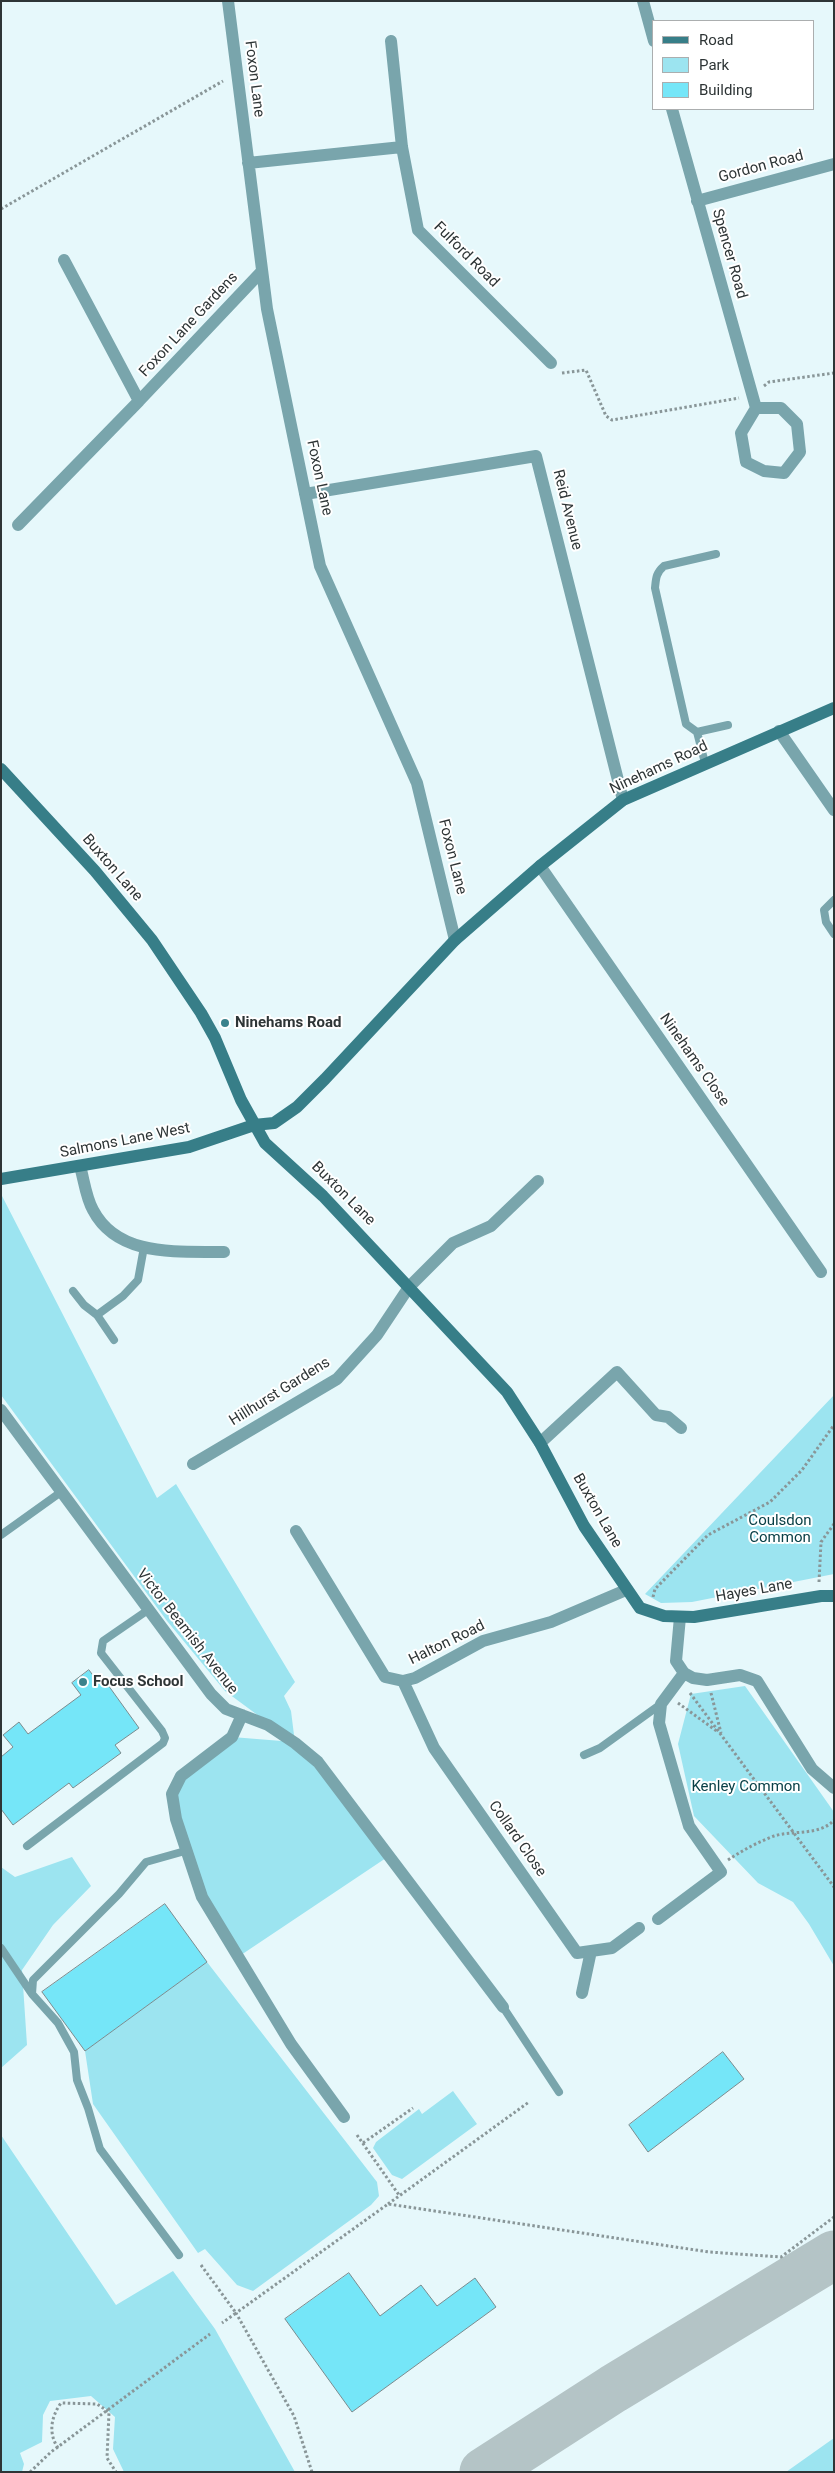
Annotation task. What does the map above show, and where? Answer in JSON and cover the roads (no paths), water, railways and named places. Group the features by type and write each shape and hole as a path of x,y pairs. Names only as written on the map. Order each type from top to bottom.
{"street":[{"name":"Foxon Lane","path":"228,1 267,309 320,566 417,783 455,940"},
{"path":"643,1 652,34"},
{"name":"Fulford Road","path":"391,41 402,147 418,230 551,363"},
{"name":"Spencer Road","path":"672,110 754,402"},
{"path":"248,163 402,147"},
{"name":"Gordon Road","path":"696,200 834,164"},
{"name":"Foxon Lane Gardens","path":"64,260 139,402"},
{"name":"Foxon Lane Gardens","path":"18,525 139,402 262,271"},
{"path":"754,402 780,408 797,424 800,452 784,473 764,472 746,462 741,433 754,402"},
{"name":"Reid Avenue","path":"305,494 536,456 623,800"},
{"name":"Ninehams Road","path":"254,1125 274,1123 297,1107 455,940 540,866 623,800 834,708"},
{"path":"779,731 834,810"},
{"name":"Buxton Lane","path":"1,769 95,871 152,940 216,1038 264,1144 323,1196 508,1392 540,1443 584,1526 640,1608 650,1612 680,1617"},
{"name":"Ninehams Close","path":"540,866 821,1272"},
{"name":"Salmons Lane West","path":"1,1179 189,1147 254,1125"},
{"path":"80,1166 92,1210 103,1223 128,1243 144,1248 224,1252"},
{"name":"Hillhurst Gardens","path":"193,1464 337,1379 377,1335 409,1287 453,1243 491,1226 538,1181"},
{"path":"540,1443 617,1372 656,1414 668,1417 681,1428"},
{"name":"Victor Beamish Avenue","path":"1,1410 211,1694 226,1709 268,1725 295,1743 318,1762 503,2007"},
{"name":"Halton Road","path":"296,1531 385,1677 403,1681 415,1678 483,1640 551,1622 626,1590"},
{"name":"Hayes Lane","path":"680,1617 708,1615 827,1596"},
{"path":"680,1617 676,1661 684,1673 694,1678 707,1680 740,1676 757,1682 812,1769 834,1788"},
{"path":"658,1919 721,1872 689,1826 659,1723 661,1704 667,1692 684,1673"},
{"name":"Collard Close","path":"403,1681 434,1748 577,1953 591,1951"},
{"path":"242,1715 232,1737 181,1776 172,1794 185,1851 202,1897 292,2044 344,2117"},
{"path":"582,1993 591,1951 612,1948 639,1928"}],"lane":[{"path":"705,763 697,732 686,724 655,588 658,572 664,566 716,554"},
{"path":"697,732 728,725"},
{"path":"834,900 824,910 826,922 834,934"},
{"path":"97,1314 123,1296 138,1280 144,1248"},
{"path":"74,1291 84,1305 97,1314 114,1340"},
{"path":"1,1535 61,1492"},
{"path":"28,1846 163,1743 165,1738 162,1731 101,1653 103,1640 148,1610"},
{"path":"584,1755 600,1748 661,1704"},
{"path":"32,1994 33,1980 119,1894 146,1862 185,1851"},
{"path":"1,1948 32,1994 58,2023 74,2052 77,2080 88,2108 100,2149 179,2255"},
{"path":"503,2007 558,2092"}],"place":[{"name":"Ninehams Road","path":"225,1023"},
{"name":"Focus School","path":"83,1682"}],"park label":[{"name":"Coulsdon Common","path":"780,1530"},
{"name":"Kenley Common","path":"746,1787"}]}
